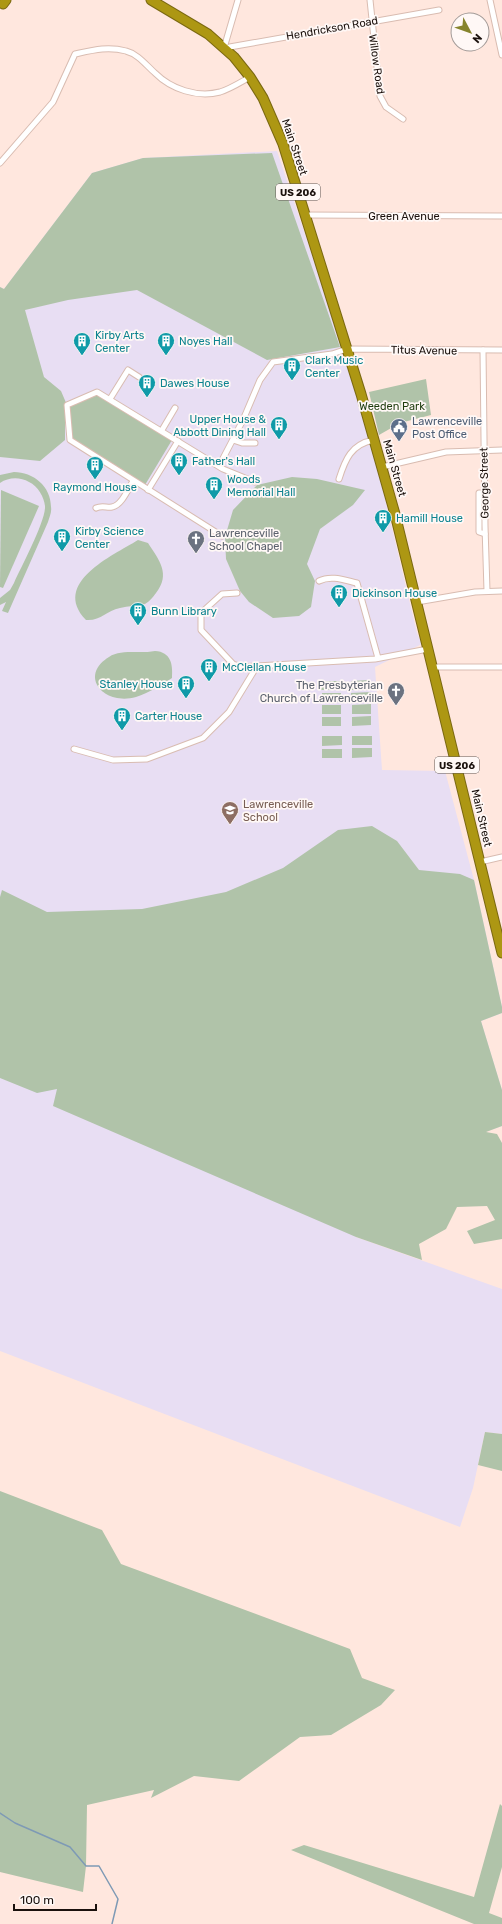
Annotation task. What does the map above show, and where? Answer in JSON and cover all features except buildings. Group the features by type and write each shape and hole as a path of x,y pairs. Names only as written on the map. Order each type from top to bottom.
{"highway":[{"name":"Main Street","path":"151,0 208,34 224,48 250,78 271,113 283,144 382,467 417,602 502,953"}],"street":[{"path":"224,48 238,0"},
{"name":"Willow Road","path":"370,0 371,22 380,96 386,107 402,118"},
{"path":"490,0 499,29 502,55"},
{"name":"Hendrickson Road","path":"224,48 440,10"},
{"path":"0,163 53,102 75,54 107,47 128,51 140,59 156,75 179,90 204,94 220,92 250,78"},
{"name":"Green Avenue","path":"305,216 502,216"},
{"name":"Titus Avenue","path":"219,466 233,440 260,380 273,362 332,354 347,349 502,350"},
{"name":"George Street","path":"483,350 484,493 488,591"},
{"path":"110,399 128,370 139,377"},
{"path":"222,536 70,440 67,405 97,392 162,430 219,466 256,482"},
{"path":"162,430 175,408"},
{"path":"233,440 242,443 255,443"},
{"path":"339,480 345,459 359,445 374,440"},
{"path":"148,490 178,441"},
{"path":"382,467 432,454 502,450"},
{"path":"96,508 100,506 112,507 118,504 133,481"},
{"path":"319,581 324,578 339,578 357,583 378,658"},
{"path":"417,602 488,591 502,591"},
{"path":"237,592 222,594 201,613 201,630 233,664 242,667 378,658 428,649"},
{"path":"74,749 113,760 147,759 203,738 228,712 257,666"},
{"path":"433,668 502,667"},
{"path":"480,862 502,857"}],"shaded area":[{"name":"Lawrenceville School","path":"277,151 342,344 378,469 417,633 422,644 375,667 382,770 445,771 474,880 502,1007 502,1013 481,1021 502,1090 502,1126 485,1132 356,1237 502,1289 502,1434 485,1432 473,1488 460,1527 0,1351 0,287 4,289 92,173 143,158"}],"green space":[{"path":"272,153 340,347 267,360 137,290 68,300 25,310 44,377 61,391 67,405 65,412 65,440 40,461 0,457 0,287 4,289 92,173 143,158"},
{"name":"Weeden Park","path":"426,379 431,415 400,423 379,435 369,392"},
{"path":"97,394 172,440 145,485 72,439 69,406"},
{"path":"14,472 28,475 40,482 48,493 51,513 8,613 2,611 6,602 0,605 0,598 10,590 14,583 42,522 45,506 40,492 29,482 14,478 0,483 0,475"},
{"path":"292,477 317,479 365,490 353,505 320,529 307,564 315,581 311,607 299,616 273,618 249,602 240,591 226,559 225,537 233,510 257,485"},
{"path":"1,490 39,506 3,588 0,587"},
{"path":"138,540 148,543 162,567 163,580 156,593 145,604 115,609 96,619 86,620 77,607 76,594 80,583 89,572 101,563"},
{"path":"155,651 168,656 172,668 172,678 146,693 136,697 124,699 114,697 105,693 99,688 95,680 96,673 100,665 109,657 125,652"},
{"path":"370,680 370,690 351,690 351,681"},
{"path":"321,681 341,681 341,690 321,690"},
{"path":"371,692 371,701 351,702 351,693"},
{"path":"322,693 341,693 341,702 322,702"},
{"path":"371,704 371,714 352,714 352,705"},
{"path":"322,705 341,705 341,714 322,714"},
{"path":"371,716 371,725 352,726 352,717"},
{"path":"322,717 341,717 341,726 322,726"},
{"path":"322,736 342,736 342,745 322,746"},
{"path":"352,736 372,736 372,745 352,745"},
{"path":"352,748 372,748 372,757 352,758"},
{"path":"322,749 342,749 342,758 322,758"},
{"path":"372,826 397,841 419,870 460,874 474,880 502,1007 502,1013 481,1021 502,1090 502,1126 486,1132 497,1134 502,1143 502,1239 474,1244 467,1231 495,1220 487,1206 457,1207 446,1229 419,1244 422,1260 356,1237 53,1106 57,1089 37,1093 0,1078 0,897 2,890 47,912 142,909 226,892 283,868 338,830"},
{"path":"485,1432 502,1434 502,1471 478,1465"},
{"path":"0,1491 102,1530 121,1564 350,1649 362,1678 395,1690 381,1705 331,1735 300,1737 239,1781 194,1776 151,1798 154,1790 87,1805 86,1866 83,1892 0,1872"},
{"path":"500,1804 502,1806 502,1867 489,1913 502,1918 502,1924 474,1924 291,1850 304,1845 474,1897"}],"waterway":[{"path":"0,1813 15,1823 70,1847 86,1866 99,1866 118,1899 112,1924"}],"place":[{"name":"Kirby Arts Center","path":"82,356"},
{"name":"Noyes Hall","path":"166,356"},
{"name":"Clark Music Center","path":"292,381"},
{"name":"Dawes House","path":"147,398"},
{"name":"Upper House & Abbott Dining Hall","path":"279,440"},
{"name":"Lawrenceville Post Office","path":"399,442"},
{"name":"Father's Hall","path":"179,476"},
{"name":"Raymond House","path":"95,480"},
{"name":"Woods Memorial Hall","path":"214,500"},
{"name":"Hamill House","path":"383,533"},
{"name":"Kirby Science Center","path":"62,552"},
{"name":"Lawrenceville School Chapel","path":"196,554"},
{"name":"Dickinson House","path":"339,608"},
{"name":"Bunn Library","path":"138,626"},
{"name":"McClellan House","path":"209,682"},
{"name":"Stanley House","path":"186,699"},
{"name":"The Presbyterian Church of Lawrenceville","path":"396,706"},
{"name":"Carter House","path":"122,731"},
{"name":"Lawrenceville School","path":"230,825"}]}
